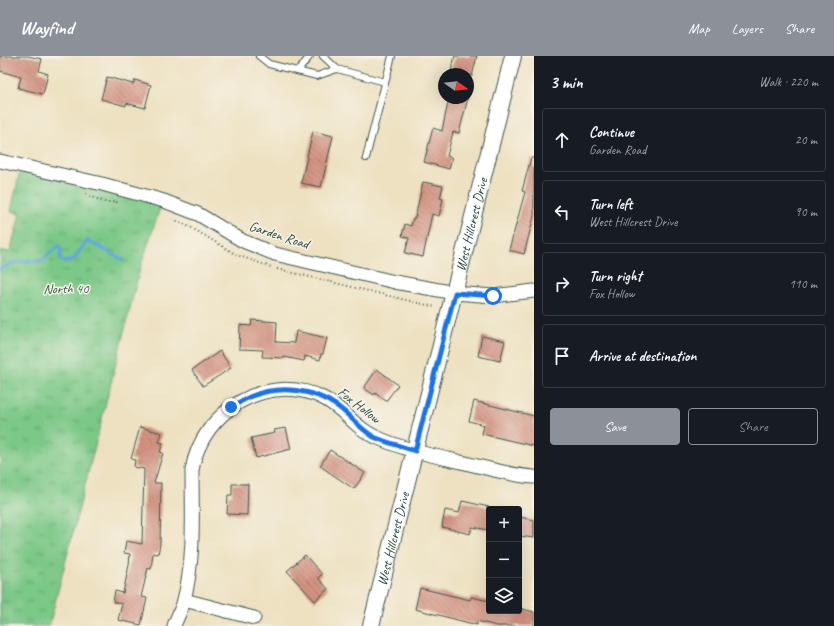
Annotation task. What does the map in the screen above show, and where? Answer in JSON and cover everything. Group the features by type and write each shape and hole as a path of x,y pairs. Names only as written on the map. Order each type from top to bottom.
{"street":[{"name":"West Hillcrest Drive","path":"371,626 513,56"},
{"name":"Garden Road","path":"0,161 102,184 164,201 193,212 232,235 258,248 275,254 394,282 455,293 493,296 534,291"},
{"name":"Fox Hollow","path":"174,626 184,600 192,542 193,460 202,440 211,425 219,416 231,407 252,396 280,390 309,392 325,398 338,406 359,426 375,437 415,451 512,474 534,477"},
{"path":"184,600 254,618"}],"lane":[{"path":"298,71 310,56"},
{"path":"324,56 338,69 385,82"},
{"path":"366,158 392,56"},
{"path":"260,58 269,64 317,76 338,69"}],"green space":[{"name":"North 40","path":"21,167 162,202 141,265 49,626 0,626 0,250 10,252 20,214 11,211"}],"building":[{"path":"0,56 28,56 42,59 39,71 48,74 43,94 18,88 21,77 0,71"},
{"path":"455,56 477,56 474,68 452,68"},
{"path":"107,77 133,84 135,80 151,85 145,108 126,103 126,106 101,99"},
{"path":"448,104 466,104 459,133 453,132 447,156 452,158 449,169 424,162 433,128 442,131"},
{"path":"313,131 333,136 321,187 301,183"},
{"path":"531,158 534,158 534,216 524,254 509,250 525,192 522,191"},
{"path":"423,182 443,186 440,198 443,199 439,216 432,214 423,257 405,253 409,238 402,236 405,224 411,226 413,218 415,218"},
{"path":"252,320 277,322 276,342 294,343 296,331 327,338 320,360 305,356 304,361 284,357 262,357 263,350 239,349 240,325 251,326"},
{"path":"482,336 505,341 500,361 478,356"},
{"path":"220,351 231,368 203,386 192,370"},
{"path":"377,369 398,385 386,401 375,393 374,395 364,388"},
{"path":"474,401 534,416 534,446 482,434 484,425 469,421"},
{"path":"140,427 162,433 159,442 163,443 160,452 163,453 154,483 161,483 160,544 158,554 153,553 151,569 148,568 141,597 147,598 141,625 118,620 122,604 113,602 115,591 123,593 129,565 130,554 124,553 126,541 142,544 144,469 134,467 135,460 131,459"},
{"path":"286,428 291,449 256,458 251,438 275,433 274,430"},
{"path":"330,450 365,473 354,489 320,466"},
{"path":"232,484 248,484 247,515 227,514 228,495 232,495"},
{"path":"462,501 486,506 486,529 472,527 470,534 442,527 445,510 459,513"},
{"path":"522,518 534,520 534,538 522,536"},
{"path":"305,555 322,574 318,578 328,589 315,601 287,571"},
{"path":"420,588 470,600 471,597 486,600 486,614 522,614 522,609 534,612 534,626 497,626 477,621 477,625 415,609"}],"waterway":[{"path":"0,269 20,261 42,261 59,246 61,250 60,260 65,262 73,260 87,241 123,260"}],"route":[{"path":"231,407 252,396 266,392 294,390 309,392 325,398 338,406 359,426 375,437 415,451 455,293 493,296"}]}
